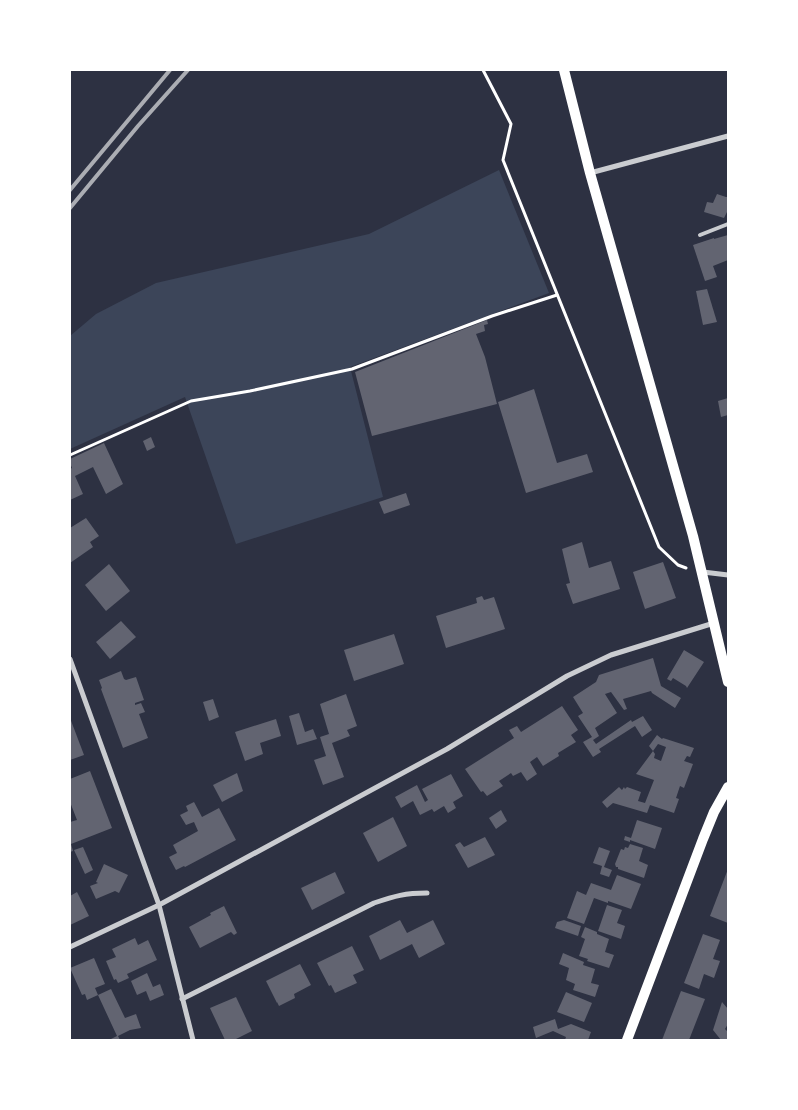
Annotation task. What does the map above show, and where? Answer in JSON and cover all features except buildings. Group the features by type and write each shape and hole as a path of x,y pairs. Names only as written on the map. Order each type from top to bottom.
{"main road":[{"path":"564,70 590,173 703,572 728,682"},
{"path":"627,1040 703,839 714,812 728,787"}],"street":[{"path":"590,173 728,136"},
{"path":"703,572 728,575"},
{"path":"70,947 159,905 447,749 567,676 611,655 714,622"},
{"path":"70,659 159,905 193,1040"},
{"path":"182,999 374,903 410,893 427,894"}],"lane":[{"path":"700,235 728,224"}],"path":[{"path":"483,70 511,124 503,160 659,547 678,565 703,572"},
{"path":"70,455 192,401 352,369 492,316 557,295"}],"shaded area":[{"path":"499,170 549,293 350,367 383,497 236,544 185,397 70,449 70,336 96,314 156,283 369,234"}],"railway":[{"path":"70,190 170,70"},
{"path":"70,208 138,126 188,70"}]}
